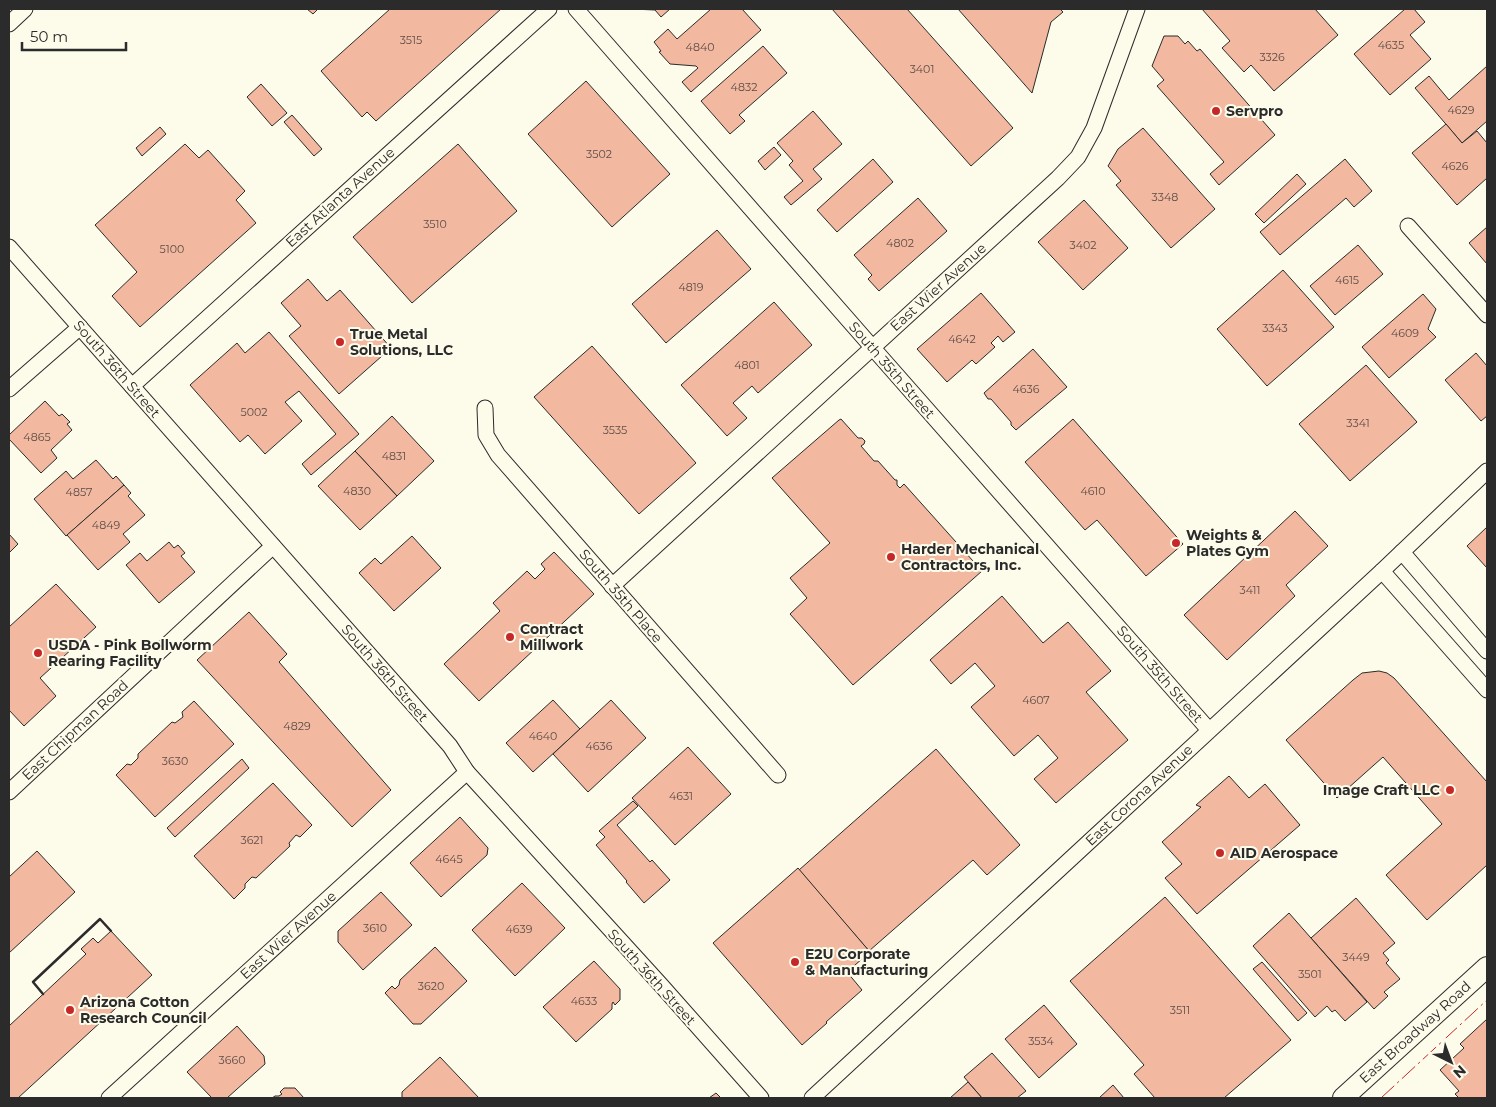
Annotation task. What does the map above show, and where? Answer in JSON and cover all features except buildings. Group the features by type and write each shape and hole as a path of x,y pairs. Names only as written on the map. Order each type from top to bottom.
{"main road":[{"name":"East Broadway Road","path":"1343,1098 1487,967"}],"street":[{"path":"9,24 25,9"},
{"name":"East Atlanta Avenue","path":"132,386 549,9"},
{"name":"South 35th Street","path":"576,9 1209,730"},
{"name":"East Wier Avenue","path":"612,586 1058,178 1078,157 1097,122 1138,9"},
{"path":"1408,226 1487,315"},
{"name":"South 36th Street","path":"9,247 450,746 467,772 654,977 761,1098"},
{"path":"9,389 80,327"},
{"name":"South 35th Place","path":"485,408 486,435 498,455 778,775"},
{"name":"East Corona Avenue","path":"812,1098 1382,571 1487,471"},
{"name":"East Chipman Road","path":"9,792 273,546"},
{"path":"1402,552 1487,651"},
{"path":"1382,571 1487,690"},
{"name":"East Wier Avenue","path":"109,1098 467,772"}],"wall":[{"path":"43,994 33,982 100,919 111,931"}],"power":[{"path":"1381,1098 1487,1000"}],"place":[{"name":"Servpro","path":"1216,111"},
{"name":"True Metal Solutions, LLC","path":"340,342"},
{"name":"Weights & Plates Gym","path":"1176,543"},
{"name":"Harder Mechanical Contractors, Inc.","path":"891,557"},
{"name":"Contract Millwork","path":"510,637"},
{"name":"USDA - Pink Bollworm Rearing Facility","path":"38,653"},
{"name":"Image Craft LLC","path":"1450,790"},
{"name":"AID Aerospace","path":"1220,853"},
{"name":"E2U Corporate & Manufacturing","path":"795,962"},
{"name":"Arizona Cotton Research Council","path":"70,1010"}]}
